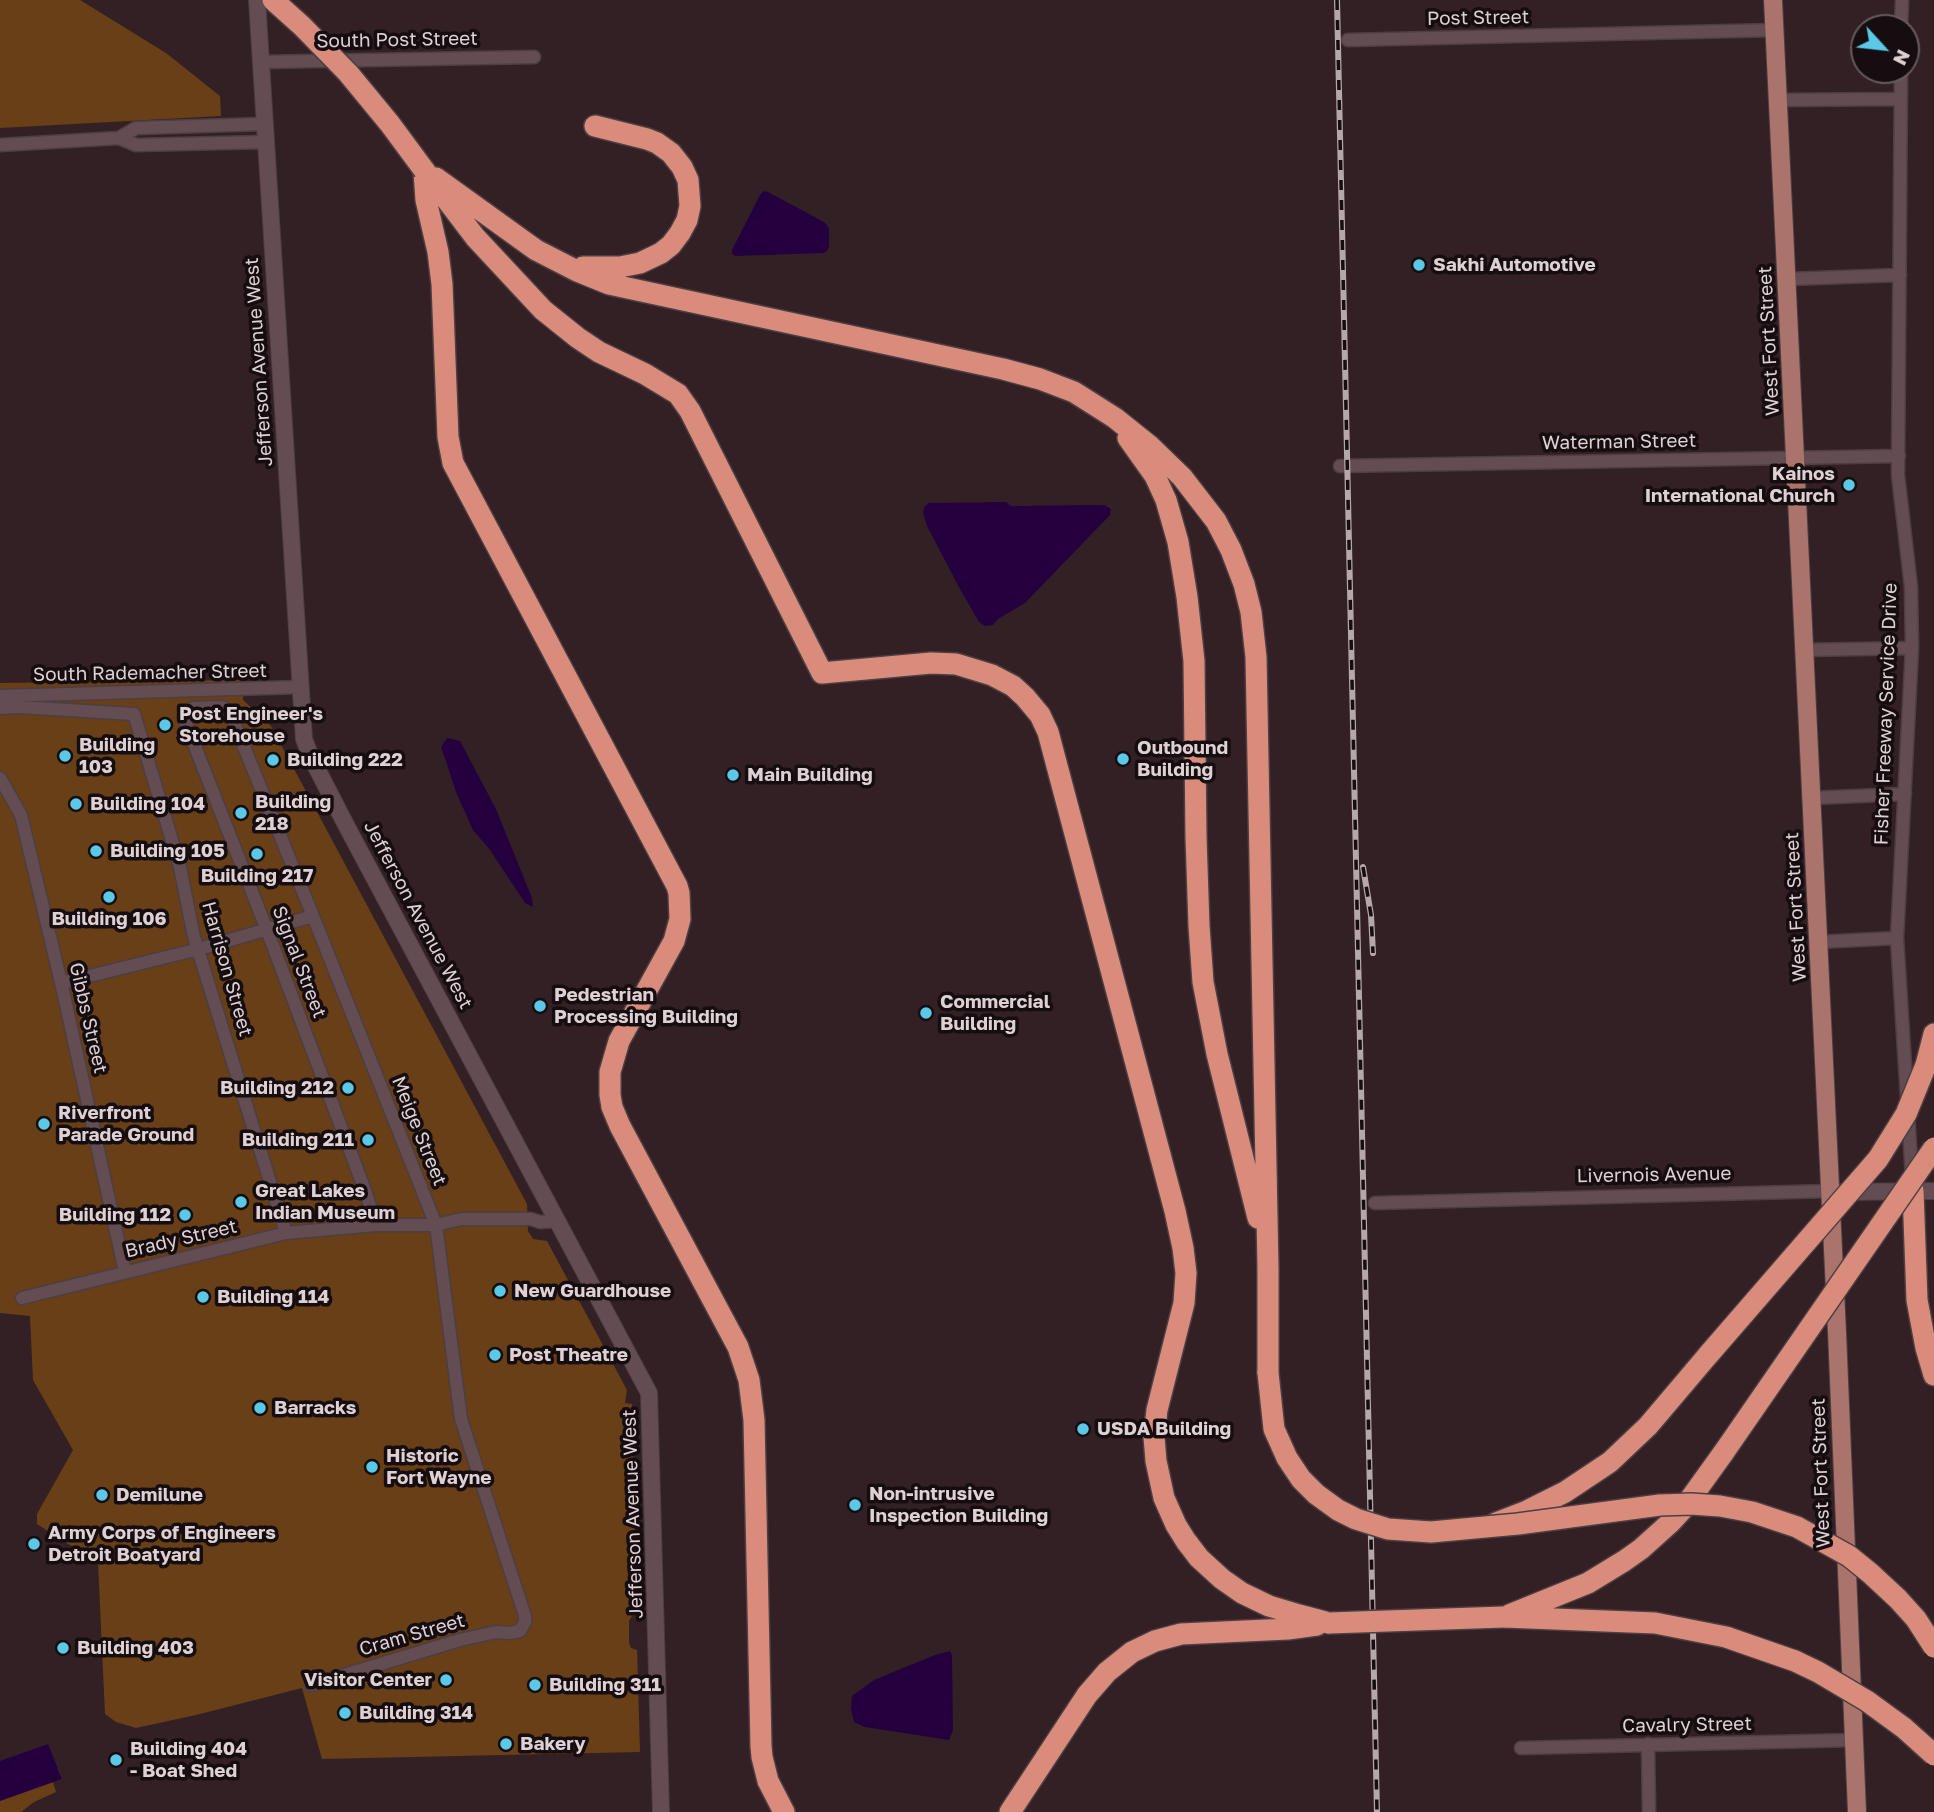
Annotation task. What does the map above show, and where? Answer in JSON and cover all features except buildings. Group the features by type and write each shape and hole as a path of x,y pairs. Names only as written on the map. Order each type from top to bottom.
{"highway":[{"path":"273,0 348,73 475,237 543,310 588,345 668,386 685,402 822,673 931,663 956,664 992,675 1013,686 1045,723 1183,1248 1186,1273 1184,1303 1157,1410 1154,1437 1164,1498 1176,1525 1199,1558 1216,1575 1269,1606 1329,1622"},
{"path":"556,261 591,268 640,263 666,249 687,220 690,188 685,173 671,153 647,139 595,126"},
{"path":"424,170 523,242 556,261 625,288 1023,374 1074,392 1137,434 1163,457 1207,508 1237,565 1251,612 1257,685 1268,1373 1272,1419 1278,1438 1293,1468 1308,1487 1322,1500 1356,1519 1388,1529 1431,1532 1518,1524 1641,1506 1720,1506 1752,1512 1797,1527 1849,1556 1907,1608 1934,1647"},
{"path":"424,170 426,200 442,284 448,437 453,463 679,893 681,910 677,934 619,1041 610,1072 610,1095 620,1126 738,1347 749,1380 754,1420 761,1746 765,1773 785,1812"},
{"path":"1099,407 1128,438 1155,476 1166,500 1178,542 1194,661 1196,863 1203,982 1217,1054 1268,1268"},
{"path":"1484,1527 1527,1511 1574,1487 1611,1461 1637,1437 1878,1159 1906,1114 1926,1065 1934,1034"},
{"path":"1504,1617 1588,1583 1640,1549 1683,1509 1934,1148"},
{"path":"1924,1191 1917,1300 1934,1375"},
{"path":"1010,1812 1087,1695 1107,1672 1132,1652 1155,1641 1181,1634 1288,1629 1329,1622 1504,1617 1655,1623 1726,1637 1795,1661 1818,1672 1867,1701 1904,1728 1934,1755"}],"main road":[{"name":"Jefferson Avenue West","path":"257,0 302,727 310,755 559,1221 650,1398 661,1812"},
{"name":"West Fort Street","path":"1773,0 1857,1812"},
{"name":"Livernois Avenue","path":"1830,1191 1924,1191"}],"street":[{"name":"Post Street","path":"1348,40 1775,30"},
{"name":"South Post Street","path":"260,62 534,57"},
{"name":"Fisher Freeway Service Drive","path":"1901,84 1898,475 1911,587 1912,648 1897,937 1924,1191"},
{"path":"1779,100 1901,99"},
{"path":"119,138 136,128 264,124"},
{"path":"0,145 119,138 136,145 265,142"},
{"path":"1787,279 1900,275"},
{"name":"Waterman Street","path":"1340,466 1899,456"},
{"path":"1804,650 1912,648"},
{"name":"South Rademacher Street","path":"0,695 300,687"},
{"name":"Meige Street","path":"186,714 193,708 220,706 228,711 436,1225 461,1419 525,1616 523,1627"},
{"name":"Harrison Street","path":"0,708 134,714 180,867 194,937 286,1233"},
{"name":"Signal Street","path":"186,714 185,721 267,930 376,1225"},
{"name":"Gibbs Street","path":"0,778 21,815 125,1272"},
{"path":"1811,798 1905,794"},
{"path":"61,983 199,949 313,916"},
{"path":"1818,942 1897,937"},
{"name":"Livernois Avenue","path":"1375,1203 1830,1191"},
{"name":"Brady Street","path":"22,1298 286,1233 376,1225 436,1225 461,1219 559,1221"},
{"name":"Cram Street","path":"311,1685 460,1640 496,1632 516,1632 523,1627"},
{"name":"Cavalry Street","path":"1521,1748 1854,1740"},
{"path":"1648,1744 1650,1812"}],"shaded area":[{"path":"0,0 80,0 166,53 220,96 221,116 0,128"},
{"path":"764,191 824,222 829,228 827,251 732,254"},
{"path":"1006,502 1011,506 1105,505 1111,509 1110,515 1025,603 998,619 993,625 985,626 979,622 960,589 927,526 923,512 929,503"},
{"path":"244,680 243,700 271,726 527,1204 528,1231 533,1239 547,1241 627,1390 625,1403 632,1404 637,1615 632,1616 629,1621 629,1643 631,1648 637,1650 640,1752 322,1759 302,1688 136,1728 116,1722 105,1714 98,1563 37,1524 37,1514 73,1450 33,1380 30,1316 0,1313 0,683"},
{"path":"447,738 460,741 496,809 532,898 533,907 525,903 490,850 473,830 456,792 441,747"},
{"path":"950,1651 953,1730 949,1740 865,1727 854,1722 852,1696 874,1680"},
{"path":"48,1744 62,1779 0,1801 0,1761"},
{"path":"58,1768 62,1779 53,1782 56,1792 34,1802 21,1812 0,1812 0,1789"}],"railway":[{"path":"1337,0 1377,1812"},
{"path":"1363,867 1371,915 1373,953"}],"place":[{"name":"Sakhi Automotive","path":"1419,265"},
{"name":"Kainos International Church","path":"1849,485"},
{"name":"Post Engineer's Storehouse","path":"165,725"},
{"name":"Building 103","path":"65,756"},
{"name":"Outbound Building","path":"1123,759"},
{"name":"Building 222","path":"273,760"},
{"name":"Main Building","path":"733,775"},
{"name":"Building 104","path":"76,804"},
{"name":"Building 218","path":"241,813"},
{"name":"Building 105","path":"96,851"},
{"name":"Building 217","path":"257,854"},
{"name":"Building 106","path":"109,897"},
{"name":"Pedestrian Processing Building","path":"540,1006"},
{"name":"Commercial Building","path":"926,1013"},
{"name":"Building 212","path":"348,1088"},
{"name":"Riverfront Parade Ground","path":"44,1124"},
{"name":"Building 211","path":"368,1140"},
{"name":"Great Lakes Indian Museum","path":"241,1202"},
{"name":"Building 112","path":"185,1215"},
{"name":"New Guardhouse","path":"500,1291"},
{"name":"Building 114","path":"203,1297"},
{"name":"Post Theatre","path":"495,1355"},
{"name":"Barracks","path":"260,1408"},
{"name":"USDA Building","path":"1083,1429"},
{"name":"Historic Fort Wayne","path":"372,1467"},
{"name":"Demilune","path":"102,1495"},
{"name":"Non-intrusive Inspection Building","path":"855,1505"},
{"name":"Army Corps of Engineers Detroit Boatyard","path":"34,1544"},
{"name":"Building 403","path":"63,1648"},
{"name":"Visitor Center","path":"446,1680"},
{"name":"Building 311","path":"535,1685"},
{"name":"Building 314","path":"345,1713"},
{"name":"Bakery","path":"506,1744"},
{"name":"Building 404 - Boat Shed","path":"116,1760"}]}
